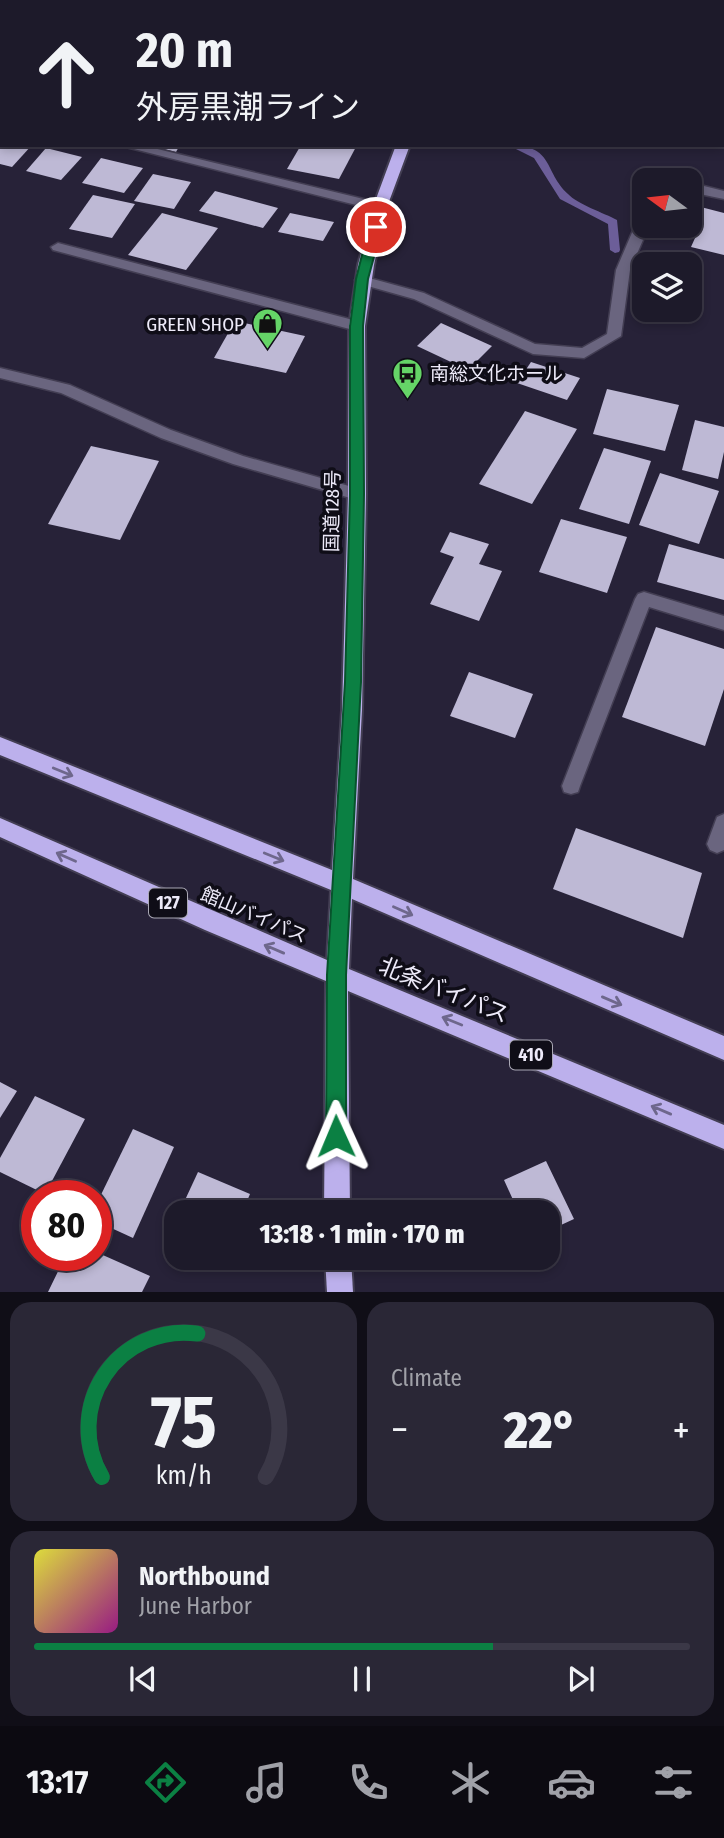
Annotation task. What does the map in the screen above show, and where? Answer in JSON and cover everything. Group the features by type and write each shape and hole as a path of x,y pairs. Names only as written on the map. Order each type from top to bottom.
{"highway":[{"name":"国道128号","path":"337,975 352,709 357,494 357,326 362,279 380,207 402,147"},
{"path":"0,746 341,884 724,1048"},
{"name":"館山バイパス","path":"0,827 213,923 337,975"},
{"path":"337,975 337,1200"},
{"name":"北条バイパス","path":"337,975 724,1137"},
{"path":"339,1270 340,1292"}],"street":[{"path":"132,147 380,207"},
{"path":"702,190 724,195"},
{"path":"362,279 419,296 533,349 584,353 614,336 623,270 637,238"},
{"path":"58,247 357,326"},
{"path":"0,373 65,389 166,434 239,460 357,494"},
{"path":"570,786 644,599 724,623"},
{"path":"717,844 724,823"}],"building":[{"path":"0,147 30,147 12,167 0,164"},
{"path":"156,147 179,147 176,152"},
{"path":"300,147 356,147 339,179 287,169"},
{"path":"46,148 82,157 61,180 26,171"},
{"path":"101,158 143,168 124,193 82,183"},
{"path":"153,174 191,182 174,209 134,201"},
{"path":"215,191 278,208 263,228 199,211"},
{"path":"93,195 135,204 112,238 69,229"},
{"path":"702,207 724,213 724,255 691,247 695,238 702,238"},
{"path":"162,213 218,228 186,270 128,255"},
{"path":"290,213 334,222 323,241 278,232"},
{"path":"235,321 305,336 286,373 214,358"},
{"path":"441,323 492,346 468,370 417,346"},
{"path":"531,362 580,378 567,400 517,383"},
{"path":"607,389 679,405 665,451 593,434"},
{"path":"525,411 577,429 532,504 479,484"},
{"path":"695,420 724,427 724,452 718,479 682,470"},
{"path":"91,446 159,461 120,540 48,524"},
{"path":"604,448 651,461 629,524 579,509"},
{"path":"660,473 719,491 699,544 639,525"},
{"path":"561,519 627,537 607,593 539,572"},
{"path":"450,532 489,544 479,564 502,571 479,621 430,604 454,557 440,552"},
{"path":"669,544 724,559 724,600 657,582"},
{"path":"656,627 724,649 724,689 705,746 622,717"},
{"path":"469,672 533,694 515,738 450,716"},
{"path":"576,828 702,873 683,938 553,889"},
{"path":"0,1082 17,1091 0,1118"},
{"path":"35,1096 85,1119 52,1180 21,1180 21,1182 0,1172 0,1158"},
{"path":"133,1129 174,1147 133,1238 112,1228 112,1180 108,1180"},
{"path":"546,1161 574,1219 560,1225 560,1200 513,1200 504,1180"},
{"path":"198,1172 250,1194 247,1200 185,1200"},
{"path":"112,1259 150,1276 142,1292 48,1292 58,1271 112,1271"}],"waterway":[{"path":"518,147 538,156 564,197 613,222 615,250"}],"place":[{"name":"GREEN SHOP","path":"267,351"},
{"name":"南総文化ホール","path":"407,400"}],"route":[{"path":"336,1136 337,975 353,682 357,326 362,279 376,227"}]}
